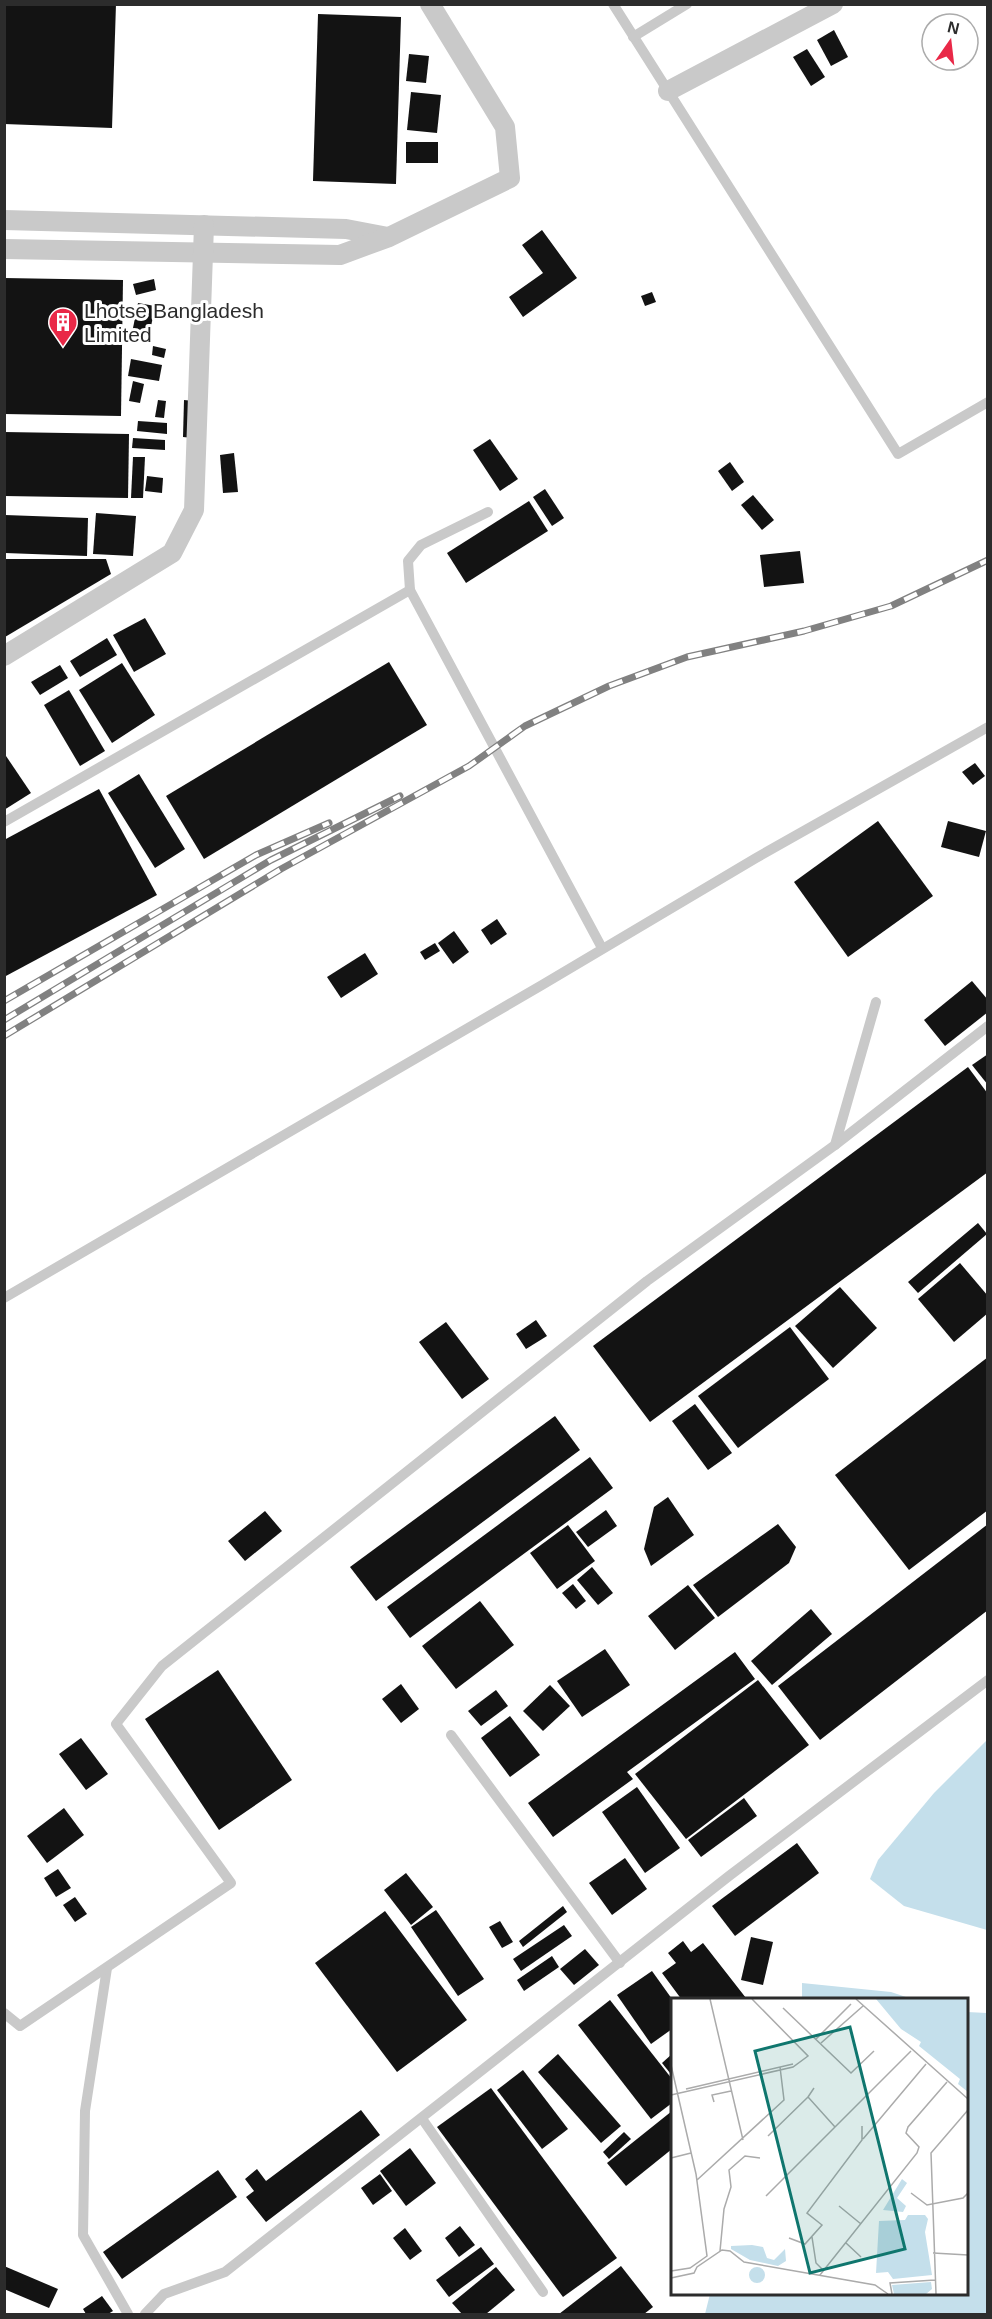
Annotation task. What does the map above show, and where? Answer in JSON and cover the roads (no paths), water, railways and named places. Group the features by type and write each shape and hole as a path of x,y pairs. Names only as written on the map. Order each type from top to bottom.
{"street":[{"path":"4,249 339,255 389,237 510,178 505,127 430,4"},
{"path":"668,91 833,4"},
{"path":"4,220 346,229 389,237"},
{"path":"4,656 172,554 184,534 194,510 204,225"}],"lane":[{"path":"613,4 897,454 987,402"},
{"path":"633,37 687,4"},
{"path":"488,512 421,545 408,561 410,590 602,948"},
{"path":"4,822 410,590"},
{"path":"4,1298 602,948 987,727"},
{"path":"835,1145 848,1107 876,1002"},
{"path":"4,2013 20,2026 231,1883 116,1724 162,1666 647,1281 835,1145 987,1026"},
{"path":"144,2314 164,2294 225,2272 423,2120 729,1876 987,1680"},
{"path":"451,1736 620,1963"},
{"path":"107,1968 85,2111 83,2235 128,2314"},
{"path":"423,2120 543,2292"}],"water":[{"path":"987,1740 987,1930 904,1906 870,1879 878,1860 934,1793"},
{"path":"802,1983 891,1992 909,1998 802,1998"},
{"path":"968,2012 987,2013 987,2314 705,2314 710,2295 968,2295"}],"railway":[{"path":"4,1036 281,869 469,766 525,726 609,686 687,657 804,631 891,606 988,560"},
{"path":"4,1020 271,860 400,796"},
{"path":"4,1001 256,855 329,823"}],"place":[{"name":"Lhotse Bangladesh Limited","path":"63,348"}]}
